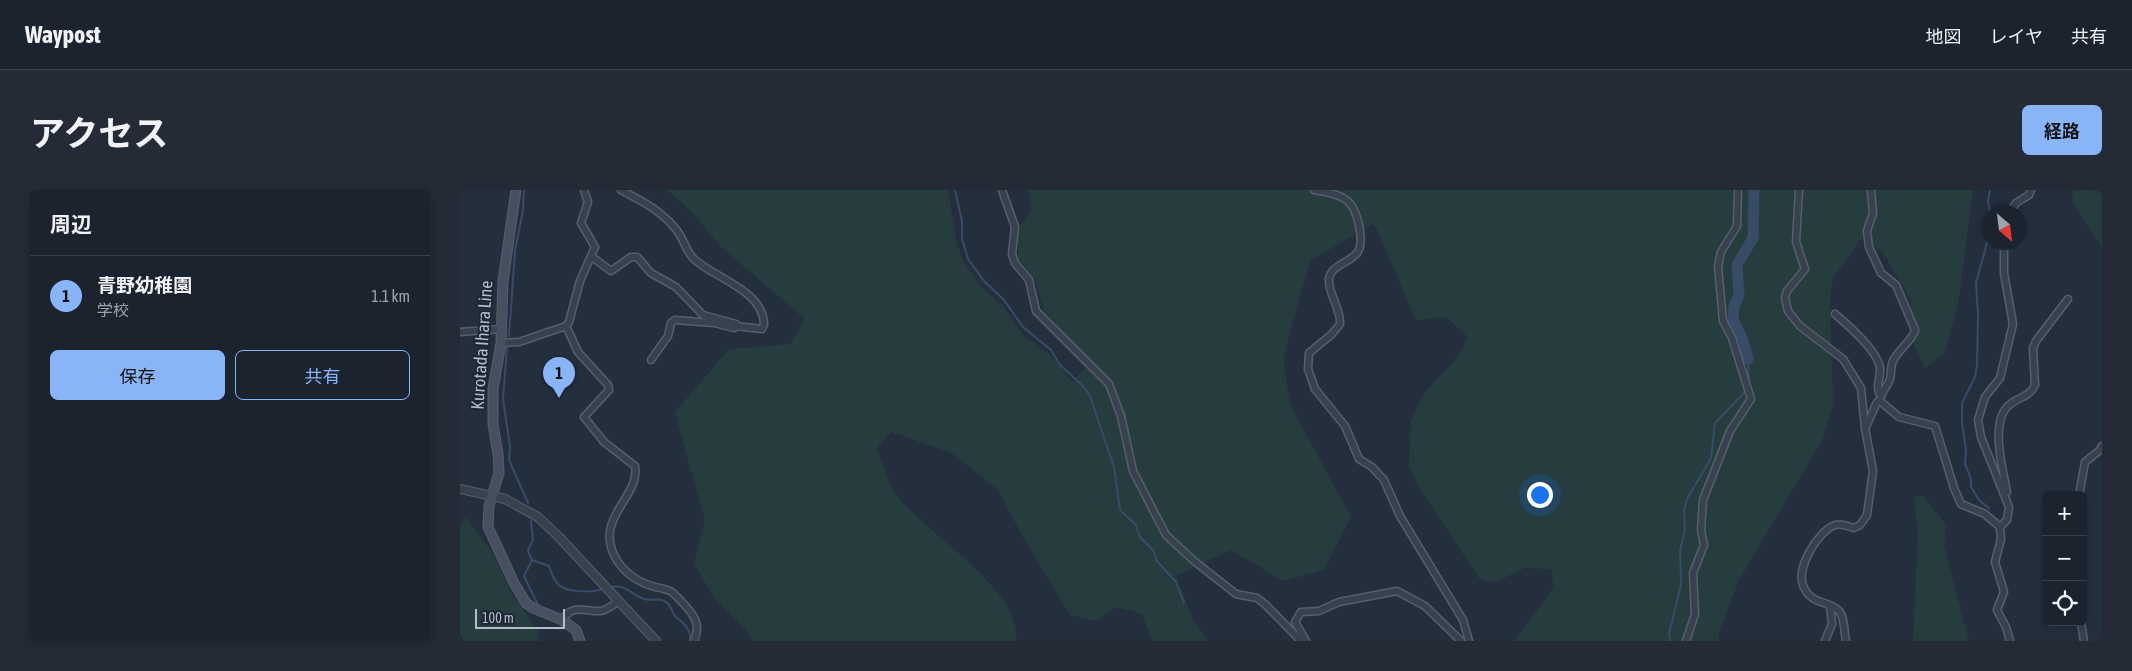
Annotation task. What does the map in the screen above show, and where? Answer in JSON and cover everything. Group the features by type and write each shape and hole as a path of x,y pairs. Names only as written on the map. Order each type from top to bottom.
{"main road":[{"name":"Kurotada Ihara Line","path":"516,190 515,212 506,255 501,343 493,390 493,424 499,473 489,506 488,526 514,583 533,608 562,620 576,630 580,641"}],"street":[{"path":"501,343 519,342 566,326 572,316 580,281 592,257 594,247 593,241 583,229 581,223 588,202 584,190"},
{"path":"621,190 647,204 674,226 697,261 747,294 760,312 764,324 762,329 758,330 735,326 734,328 714,323 675,320 671,323 668,336 652,360"},
{"path":"1002,190 1015,227 1012,254 1015,263 1029,280 1036,311 1109,384 1121,416 1133,471 1166,534 1194,561 1236,594 1257,598 1266,605 1300,641"},
{"path":"1314,190 1339,195 1348,201 1356,212 1362,238 1356,254 1334,269 1331,274 1330,286 1338,308 1340,324 1332,334 1309,352 1309,375 1315,389 1345,426 1359,459 1372,467 1384,480 1400,516 1463,620 1469,641"},
{"path":"1686,641 1695,614 1693,573 1704,545 1701,530 1703,500 1730,431 1751,399 1748,384 1724,321 1718,266 1721,252 1737,226 1738,190"},
{"path":"1798,190 1796,242 1805,269 1791,284 1785,298 1786,305 1792,319 1835,351 1852,370 1861,388 1865,428 1873,462 1867,515 1860,525 1854,528 1837,524 1827,530 1806,557 1802,566 1802,583 1806,593 1812,599 1830,606 1840,614 1846,641"},
{"path":"1865,428 1889,381 1893,360 1914,334 1915,330 1896,285 1879,270 1869,248 1867,230 1873,213 1871,190"},
{"path":"2015,205 2029,195 2031,190"},
{"path":"2004,250 2004,273 2013,315 2013,324 2000,378 1984,397 1978,420 1981,437 2007,501"},
{"path":"592,257 611,271 633,256 637,257 651,273 683,293 697,311 718,320 736,324 735,326"},
{"path":"2010,641 1997,610 2004,592 1995,562 2001,539 2000,527 2009,515 2000,453 1999,426 2002,416 2011,403 2032,391 2035,386 2033,348 2036,341 2068,299"},
{"path":"1836,314 1874,352 1880,368 1878,382 1880,398 1899,417 1935,426 1954,488 1961,504 1985,514 2000,527"},
{"path":"566,326 578,352 608,385 609,390 584,417 604,442 635,466 633,485 612,518 611,546 614,555 626,572 637,580 670,590 674,594 696,618 698,632 694,641"},
{"path":"460,332 502,329"},
{"path":"2081,491 2085,462 2100,450 2102,446"},
{"path":"460,489 493,495 521,506 538,517 656,641"},
{"path":"1306,641 1295,622 1301,612 1319,611 1339,602 1397,591 1425,606 1461,641"},
{"path":"562,620 570,611 582,608 602,611 619,601"},
{"path":"1825,641 1832,624 1830,606"},
{"path":"2082,626 2084,641"}],"green space":[{"path":"667,190 948,190 957,244 964,262 981,287 1003,306 1023,335 1049,354 1073,382 1090,362 1044,311 1035,280 1018,259 1018,229 1032,209 1028,190 1973,190 1958,305 1944,354 1925,368 1914,346 1910,298 1882,251 1862,238 1833,278 1830,299 1833,405 1822,441 1739,580 1721,627 1718,641 1514,641 1554,588 1551,569 1524,568 1494,583 1479,578 1418,486 1409,465 1411,420 1424,393 1458,357 1468,337 1446,317 1416,320 1374,223 1310,261 1283,358 1290,404 1351,517 1324,570 1283,581 1231,550 1176,576 1194,622 1209,641 1152,641 1142,614 1116,607 1096,621 1070,615 1022,535 998,490 952,453 891,432 877,448 894,492 912,512 990,583 1005,602 1014,622 1016,641 752,641 748,632 715,599 694,564 705,521 675,412 729,349 790,344 805,319 721,247 692,212"},
{"path":"2073,190 2102,190 2102,248 2072,201"},
{"path":"1923,496 1946,525 1944,545 1969,641 1913,641 1918,532 1914,497"},
{"path":"466,517 494,555 510,590 538,631 539,641 460,641 460,527"}],"waterway":[{"path":"509,336 515,251 523,210 524,190"},
{"path":"955,190 962,221 962,239 968,259 984,281 1004,300 1023,327 1051,350 1060,365 1083,386 1090,396 1114,467 1120,510 1136,525 1140,537 1153,550 1157,561 1176,582 1184,603"},
{"path":"1748,359 1743,340 1733,320 1734,307 1739,295 1737,265 1753,238 1754,190"},
{"path":"1989,205 1990,190"},
{"path":"1985,250 1976,283 1978,315 1977,366 1975,377 1962,403 1962,423 1966,450 1965,464 1971,479 1971,487 1979,500 1989,508"},
{"path":"507,348 503,399 510,447 509,460 528,503"},
{"path":"1748,359 1749,382"},
{"path":"1670,641 1669,634 1681,585 1680,551 1685,530 1684,511 1687,499 1711,458 1715,423 1743,394 1746,388"},
{"path":"531,521 533,539 528,551 532,560 524,576 538,605"},
{"path":"532,560 549,566 555,580 562,587 578,591 601,590"},
{"path":"612,587 625,588 644,599 666,602 690,633 690,641"}],"place":[{"name":"青野幼稚園","path":"559,398"}]}
